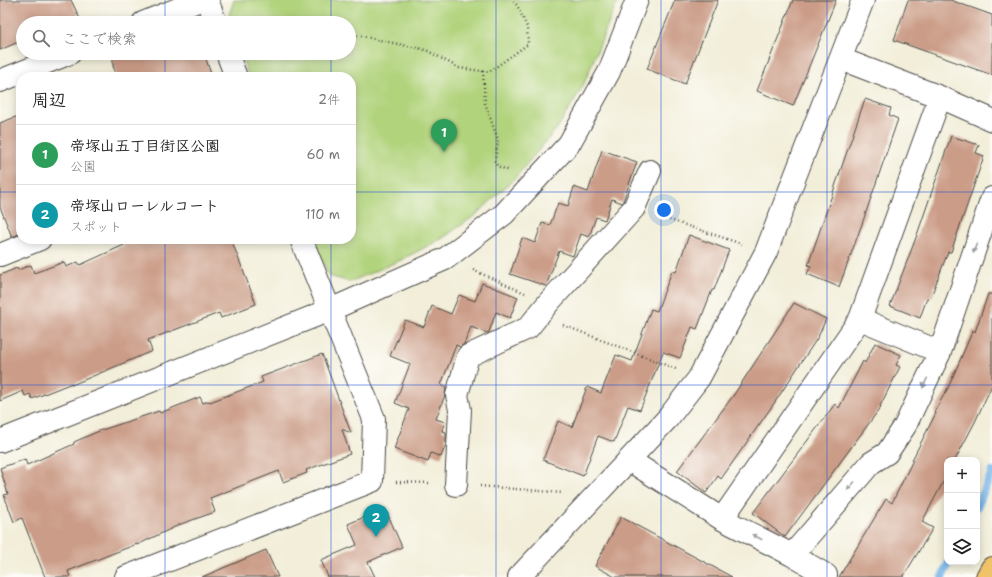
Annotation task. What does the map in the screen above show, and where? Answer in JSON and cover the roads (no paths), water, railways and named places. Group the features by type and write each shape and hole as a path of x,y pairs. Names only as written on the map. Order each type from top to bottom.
{"main road":[{"path":"987,577 992,568"}],"street":[{"path":"160,16 200,0"},
{"path":"207,0 213,16"},
{"path":"0,440 330,310 445,259 504,214 569,144 609,72 637,0"},
{"path":"519,577 668,418 699,378 766,252 863,0"},
{"path":"841,59 992,120"},
{"path":"22,72 52,60"},
{"path":"230,60 234,72"},
{"path":"0,81 16,75"},
{"path":"722,518 860,320 940,98"},
{"path":"456,485 460,410 457,394 468,356 528,328 543,309 634,208 650,171"},
{"path":"792,555 871,463 887,453 905,426 940,352 992,198"},
{"path":"0,255 28,244"},
{"path":"126,577 372,481 374,419 303,244"},
{"path":"860,320 940,352"},
{"path":"629,460 722,518 826,575"}],"waterway":[{"path":"980,500 992,472"},
{"path":"942,577 948,565"}],"place":[{"name":"帝塚山五丁目街区公園","path":"444,152"},
{"name":"帝塚山ローレルコート","path":"376,537"}]}
